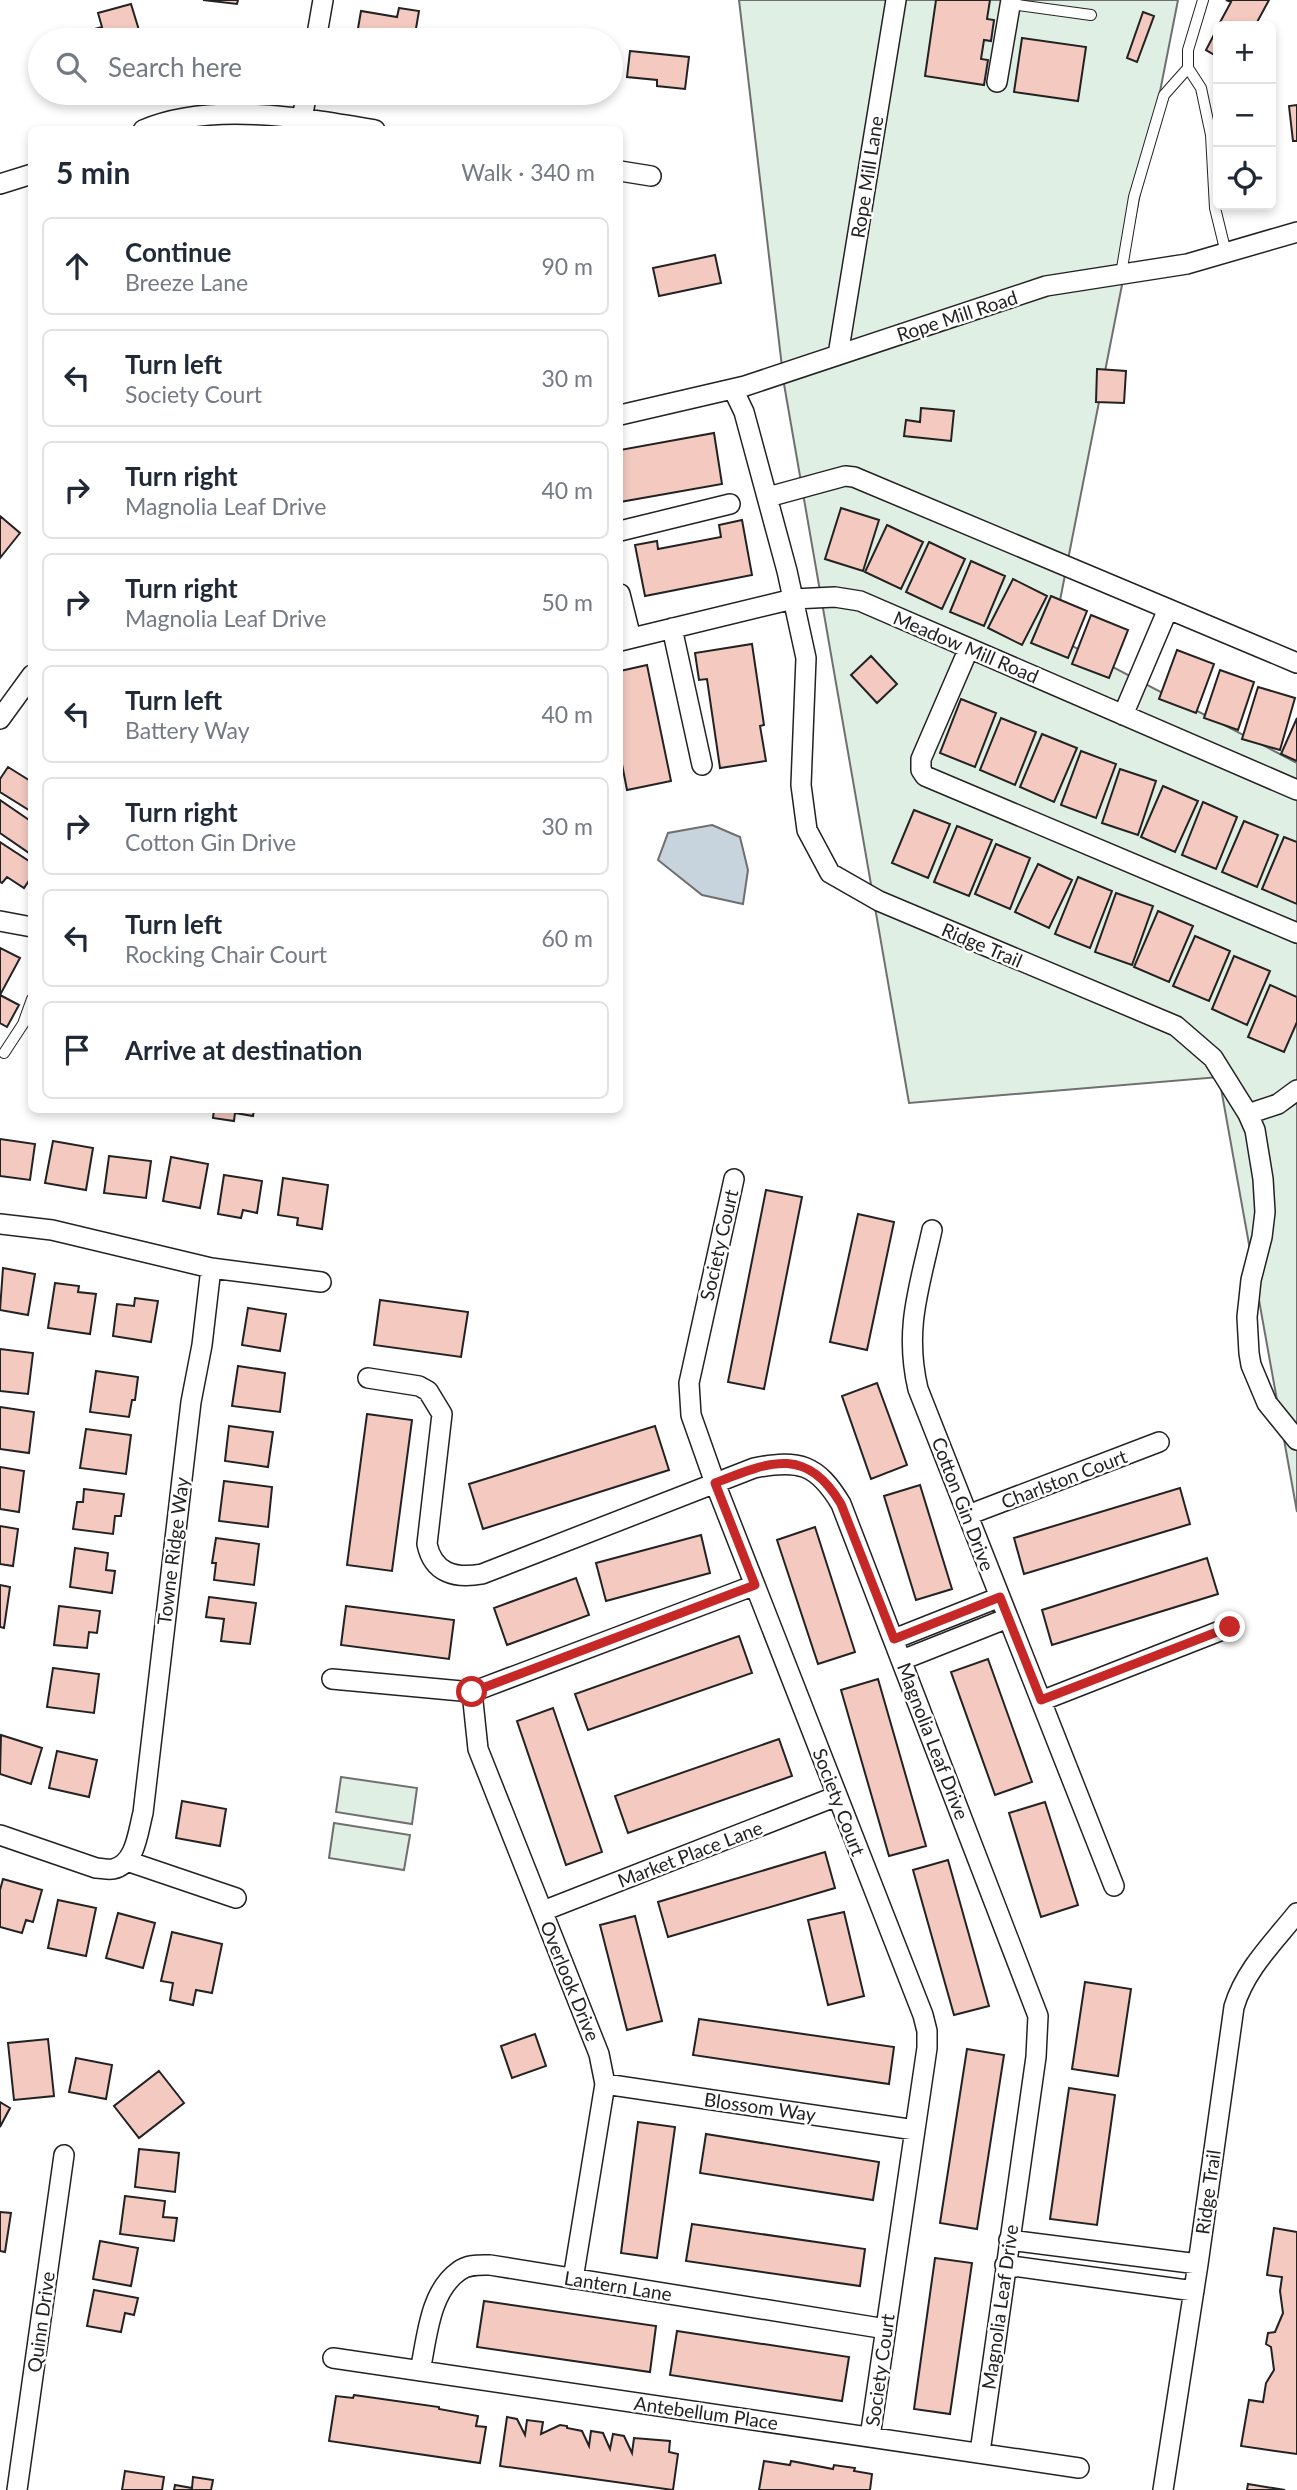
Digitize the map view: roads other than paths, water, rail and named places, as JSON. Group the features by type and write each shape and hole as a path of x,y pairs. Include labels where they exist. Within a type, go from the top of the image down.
{"street":[{"path":"318,28 323,0"},
{"name":"Rope Mill Lane","path":"838,355 896,0"},
{"path":"998,82 1011,2"},
{"path":"301,123 304,105"},
{"path":"151,126 162,121 227,114 333,126"},
{"path":"623,172 650,176"},
{"path":"0,184 28,175"},
{"name":"Rope Mill Road","path":"623,414 733,388 1046,286 1187,264 1297,232"},
{"name":"Ridge Trail","path":"733,388 744,412 768,497 806,658 801,785 807,830 830,873 879,901 1176,1026 1213,1058 1255,1130 1264,1179 1265,1212 1262,1237 1250,1289 1247,1317 1251,1365 1266,1403 1297,1440"},
{"path":"768,497 845,476 854,477 1297,663"},
{"path":"623,530 730,504"},
{"name":"Meadow Mill Road","path":"625,639 793,599 835,597 860,601 1297,790"},
{"path":"1124,715 1168,609"},
{"path":"623,621 625,639"},
{"path":"672,628 702,765"},
{"path":"969,648 921,759 921,770 925,776 1297,933"},
{"path":"0,719 28,680"},
{"path":"0,921 28,926"},
{"path":"1248,1114 1279,1104 1297,1090"},
{"name":"Society Court","path":"734,1179 689,1383 691,1415 927,2031 927,2048 870,2437"},
{"path":"0,1224 52,1230 211,1268 321,1282"},
{"name":"Cotton Gin Drive","path":"932,1230 911,1328 912,1364 918,1389 1114,1886"},
{"name":"Towne Ridge Way","path":"127,1861 133,1852 143,1813 191,1402 202,1345 211,1268"},
{"name":"Magnolia Leaf Drive","path":"368,1378 419,1386 428,1391 437,1403 442,1414 441,1429 427,1544 430,1558 449,1573 465,1577 482,1574 754,1468 774,1464 805,1466 830,1484 841,1504 894,1639 1038,2015 1036,2057 980,2452"},
{"name":"Charlston Court","path":"968,1515 1159,1442"},
{"path":"332,1679 472,1692 755,1585"},
{"path":"894,1639 1000,1597"},
{"path":"902,1660 1008,1618"},
{"path":"1041,1700 1230,1627"},
{"name":"Overlook Drive","path":"472,1692 478,1749 600,2054 605,2084 573,2279"},
{"name":"Market Place Lane","path":"543,1911 837,1796"},
{"path":"0,1835 96,1868 113,1869 127,1861 236,1898"},
{"name":"Ridge Trail","path":"1163,2490 1234,2007 1252,1968 1297,1913"},
{"name":"Blossom Way","path":"605,2084 915,2130"},
{"name":"Quinn Drive","path":"17,2490 64,2155"},
{"path":"1009,2240 1198,2264"},
{"name":"Lantern Lane","path":"420,2371 431,2315 449,2281 460,2270 474,2265 490,2265 886,2329"},
{"path":"1005,2265 1194,2291"},
{"name":"Antebellum Place","path":"333,2358 1079,2468"}],"lane":[{"path":"1203,0 1188,50 1188,68 1201,88 1209,123 1215,208 1226,253"},
{"path":"1011,2 1091,15"},
{"path":"1121,274 1134,197 1164,95 1188,68"},
{"path":"4,1053 23,1024 28,1010"}]}
